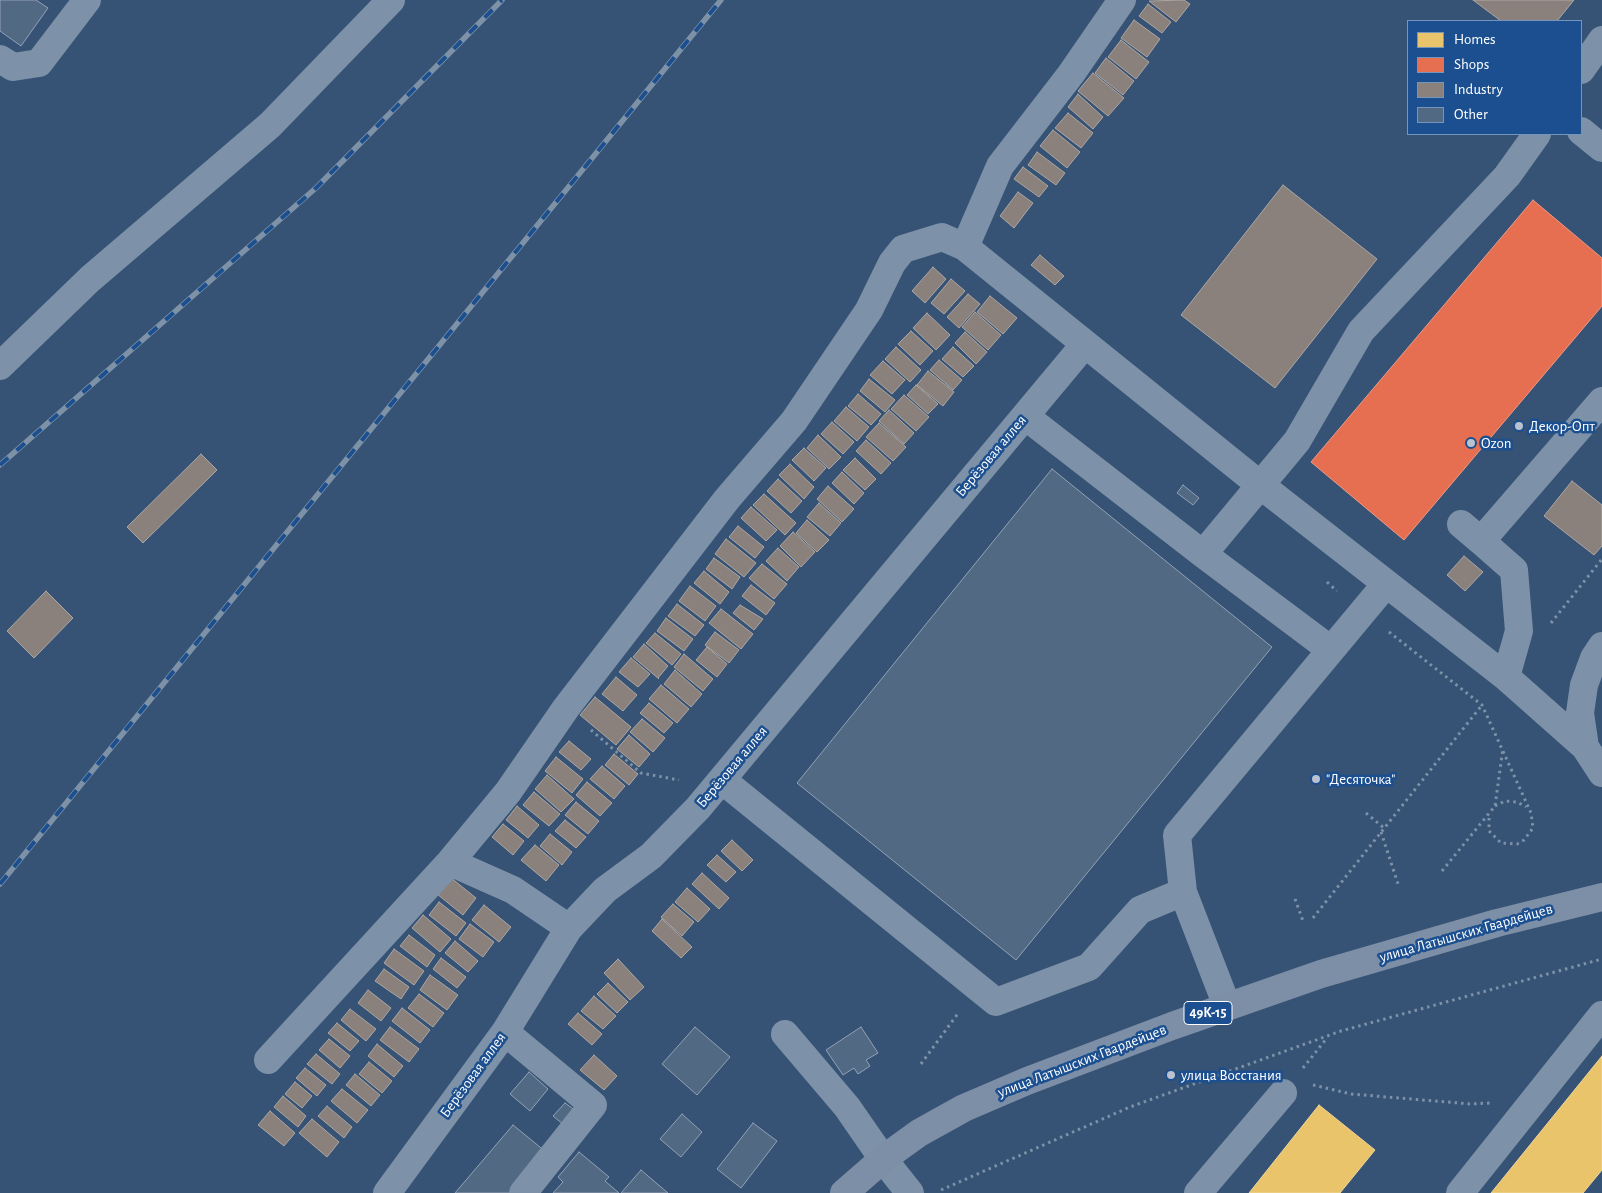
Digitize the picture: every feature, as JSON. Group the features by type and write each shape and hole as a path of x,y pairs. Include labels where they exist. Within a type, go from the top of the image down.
{"main road":[{"name":"улица Латышских Гвардейцев","path":"844,1193 883,1159 919,1133 964,1108 1027,1081 1227,1006 1321,974 1488,926 1602,897"}],"street":[{"path":"0,59 13,67 39,63 87,0"},
{"path":"0,366 90,279 270,125 391,0"},
{"path":"965,247 1000,166 1071,74 1122,0"},
{"path":"1582,69 1602,40"},
{"path":"1582,132 1602,148"},
{"path":"1203,554 1296,441 1361,331 1507,176 1536,135"},
{"path":"268,1060 450,862 508,792 566,708 727,499 794,421 869,310 892,263 903,249 942,238 965,247 1259,484 1506,677 1585,746 1602,773"},
{"name":"Берёзовая аллея","path":"387,1193 505,1032 569,928 605,890 651,856 722,780 1085,344"},
{"path":"1506,677 1519,632 1514,570 1471,532 1602,401"},
{"path":"1025,416 1331,650"},
{"path":"1227,1006 1183,892 1177,835 1386,584"},
{"path":"1585,746 1580,713 1584,685 1594,658 1602,646"},
{"path":"722,780 996,1002 1090,967 1140,910 1183,892"},
{"path":"450,862 513,890 569,928"},
{"path":"1460,1193 1602,1015"},
{"path":"505,1032 593,1105 523,1193"},
{"path":"785,1034 847,1107 883,1159 910,1193"},
{"path":"1198,1193 1288,1086"}],"path":[{"path":"1550,624 1602,559"},
{"path":"1320,576 1482,705 1503,747 1527,808 1531,813 1533,828 1524,840 1517,844 1500,843 1489,831 1489,814"},
{"path":"1312,918 1482,705"},
{"path":"566,708 641,773 670,779 722,780"},
{"path":"1495,806 1503,747"},
{"path":"1442,871 1495,806 1505,801 1517,802 1527,808"},
{"path":"1366,813 1384,828"},
{"path":"1381,832 1399,887"},
{"path":"1295,899 1303,922"},
{"path":"921,1064 978,988"},
{"path":"1288,1086 1328,1037"},
{"path":"1288,1086 1351,1094 1471,1104 1533,1101"}],"building: Homes":[{"path":"1602,1056 1602,1170 1583,1193 1491,1193"},
{"path":"1319,1105 1375,1150 1340,1193 1249,1193"}],"building: Shops":[{"path":"1533,200 1602,258 1602,306 1404,540 1311,462"}],"building: Industry":[{"path":"1184,0 1190,4 1176,22 1149,1"},
{"path":"1473,0 1574,0 1558,20 1500,20"},
{"path":"1148,4 1171,22 1162,33 1139,16"},
{"path":"1134,20 1160,39 1147,57 1121,38"},
{"path":"1121,40 1149,62 1136,79 1108,57"},
{"path":"1106,58 1134,81 1123,95 1095,73"},
{"path":"1093,73 1124,98 1108,116 1078,91"},
{"path":"1078,94 1103,117 1093,129 1068,107"},
{"path":"1068,113 1093,133 1081,148 1055,128"},
{"path":"1053,130 1080,152 1067,168 1040,146"},
{"path":"1037,152 1065,173 1056,185 1028,165"},
{"path":"1023,167 1048,186 1039,197 1014,179"},
{"path":"1283,185 1377,259 1275,388 1181,315"},
{"path":"1018,192 1033,203 1014,228 1000,216"},
{"path":"1040,255 1064,276 1055,285 1031,265"},
{"path":"933,267 946,279 925,303 912,291"},
{"path":"951,279 965,291 944,314 931,303"},
{"path":"968,294 980,304 959,328 947,317"},
{"path":"990,296 1017,318 1003,334 977,312"},
{"path":"975,312 1001,335 988,350 962,327"},
{"path":"927,313 950,335 936,350 913,328"},
{"path":"911,331 933,351 920,365 898,344"},
{"path":"965,332 987,352 976,364 955,343"},
{"path":"896,347 921,370 910,382 885,359"},
{"path":"953,347 974,366 963,377 942,359"},
{"path":"939,360 962,380 953,390 930,370"},
{"path":"883,361 905,380 892,394 870,375"},
{"path":"928,371 954,392 943,406 917,385"},
{"path":"869,379 895,400 885,412 860,391"},
{"path":"916,385 938,404 928,414 907,395"},
{"path":"858,394 881,414 871,425 848,406"},
{"path":"904,395 929,417 916,431 891,409"},
{"path":"846,407 869,427 857,441 834,421"},
{"path":"889,410 914,433 904,444 879,421"},
{"path":"832,422 854,442 843,454 821,434"},
{"path":"879,423 906,447 893,461 866,437"},
{"path":"818,435 841,457 829,469 807,448"},
{"path":"866,440 891,463 881,474 856,451"},
{"path":"804,448 826,468 814,481 792,460"},
{"path":"201,454 217,470 143,543 127,527"},
{"path":"855,458 876,479 865,490 843,470"},
{"path":"790,464 814,487 804,499 779,475"},
{"path":"842,472 864,493 854,504 832,483"},
{"path":"778,479 802,501 791,513 767,491"},
{"path":"1572,481 1602,505 1602,546 1594,555 1544,516"},
{"path":"828,486 854,509 842,522 817,499"},
{"path":"764,494 796,523 785,535 753,505"},
{"path":"819,503 841,523 830,536 807,517"},
{"path":"751,507 777,530 766,541 741,518"},
{"path":"807,520 829,540 817,552 796,533"},
{"path":"738,526 764,547 755,558 729,537"},
{"path":"793,532 815,552 801,567 780,546"},
{"path":"726,539 756,563 744,577 715,554"},
{"path":"778,548 799,567 787,581 766,561"},
{"path":"1464,556 1483,572 1465,591 1447,575"},
{"path":"714,558 740,577 732,589 706,569"},
{"path":"762,564 787,584 774,599 749,578"},
{"path":"704,571 729,592 720,604 694,583"},
{"path":"751,585 775,603 766,615 742,596"},
{"path":"690,586 716,606 705,621 679,601"},
{"path":"46,591 73,618 34,658 7,631"},
{"path":"677,604 704,625 695,636 668,616"},
{"path":"740,605 763,619 754,630 733,613"},
{"path":"721,609 753,634 741,649 709,623"},
{"path":"666,618 693,639 684,651 657,631"},
{"path":"715,632 739,650 729,663 705,645"},
{"path":"655,633 681,654 672,665 646,643"},
{"path":"644,644 668,666 659,679 633,657"},
{"path":"707,647 727,664 717,677 696,660"},
{"path":"684,654 713,679 703,691 674,667"},
{"path":"631,658 650,674 638,687 619,672"},
{"path":"675,670 702,694 691,707 664,684"},
{"path":"616,677 637,695 623,711 602,694"},
{"path":"661,685 689,709 677,723 649,699"},
{"path":"595,697 631,727 616,745 580,715"},
{"path":"649,703 673,723 664,733 640,713"},
{"path":"642,719 665,738 653,752 630,732"},
{"path":"629,735 650,754 639,767 617,749"},
{"path":"569,741 591,759 581,770 559,752"},
{"path":"614,754 638,774 629,785 605,765"},
{"path":"556,757 583,779 572,793 545,771"},
{"path":"602,766 625,786 614,799 590,779"},
{"path":"547,775 574,799 561,812 535,789"},
{"path":"587,782 612,803 600,816 576,795"},
{"path":"534,792 560,814 549,826 523,805"},
{"path":"576,802 599,821 588,834 565,815"},
{"path":"517,806 539,825 528,838 506,820"},
{"path":"565,820 586,837 576,848 555,831"},
{"path":"503,824 524,841 513,855 492,837"},
{"path":"550,834 572,852 562,865 540,846"},
{"path":"732,840 753,860 742,871 721,851"},
{"path":"535,845 559,865 546,881 521,860"},
{"path":"717,855 736,872 726,882 707,865"},
{"path":"702,873 729,898 719,909 692,884"},
{"path":"450,877 476,898 463,915 437,894"},
{"path":"687,888 710,909 698,922 675,902"},
{"path":"439,902 466,923 456,936 429,915"},
{"path":"673,904 694,922 682,936 661,917"},
{"path":"484,905 511,927 499,942 472,920"},
{"path":"423,915 451,939 440,952 412,928"},
{"path":"662,919 692,947 681,958 652,931"},
{"path":"470,924 494,942 483,957 459,939"},
{"path":"409,935 435,955 427,967 400,946"},
{"path":"455,941 478,961 468,972 445,953"},
{"path":"394,949 424,971 414,985 384,963"},
{"path":"441,958 466,977 457,988 433,969"},
{"path":"618,959 644,987 630,1000 604,973"},
{"path":"384,969 409,987 401,999 375,981"},
{"path":"430,975 458,995 447,1010 420,990"},
{"path":"608,983 628,1002 617,1013 597,994"},
{"path":"368,990 391,1008 381,1021 358,1003"},
{"path":"419,994 444,1013 433,1027 408,1008"},
{"path":"594,996 616,1016 603,1029 581,1011"},
{"path":"402,1008 430,1030 420,1043 392,1021"},
{"path":"350,1009 376,1029 366,1041 341,1020"},
{"path":"578,1013 602,1034 592,1045 568,1024"},
{"path":"337,1023 359,1041 350,1051 328,1033"},
{"path":"390,1027 419,1049 409,1062 380,1040"},
{"path":"329,1039 350,1056 340,1068 319,1050"},
{"path":"377,1044 403,1066 394,1077 368,1056"},
{"path":"316,1054 340,1074 332,1084 307,1064"},
{"path":"594,1055 617,1076 604,1090 580,1070"},
{"path":"369,1062 392,1081 382,1093 359,1074"},
{"path":"305,1068 326,1085 317,1096 296,1078"},
{"path":"355,1074 380,1095 371,1106 346,1085"},
{"path":"295,1082 312,1096 302,1108 285,1094"},
{"path":"342,1089 368,1110 357,1123 331,1101"},
{"path":"283,1096 306,1116 298,1127 274,1107"},
{"path":"327,1106 352,1127 344,1138 318,1116"},
{"path":"270,1111 295,1133 284,1146 258,1125"},
{"path":"312,1119 339,1142 327,1157 299,1133"}],"building: Other":[{"path":"0,0 36,0 48,8 21,46 0,31"},
{"path":"1052,469 1272,647 1016,960 797,783"},
{"path":"1183,485 1199,498 1193,505 1177,493"},
{"path":"695,1027 730,1057 697,1095 662,1064"},
{"path":"861,1027 878,1053 866,1060 870,1066 858,1074 854,1068 843,1075 826,1050"},
{"path":"529,1072 548,1089 530,1111 510,1094"},
{"path":"565,1103 576,1111 564,1125 553,1116"},
{"path":"682,1114 702,1132 681,1157 660,1139"},
{"path":"753,1123 777,1141 741,1188 717,1169"},
{"path":"513,1125 546,1152 511,1193 455,1193"},
{"path":"579,1152 609,1177 605,1181 619,1193 553,1193 563,1182 558,1177"},
{"path":"641,1170 668,1193 621,1193"}],"railway":[{"path":"0,465 317,187 502,0"},
{"path":"0,884 721,0"}],"place":[{"name":"Декор-Опт","path":"1519,426"},
{"name":"Ozon","path":"1471,443"},
{"name":"\"Десяточка\"","path":"1316,779"},
{"name":"улица Восстания","path":"1171,1075"}]}
